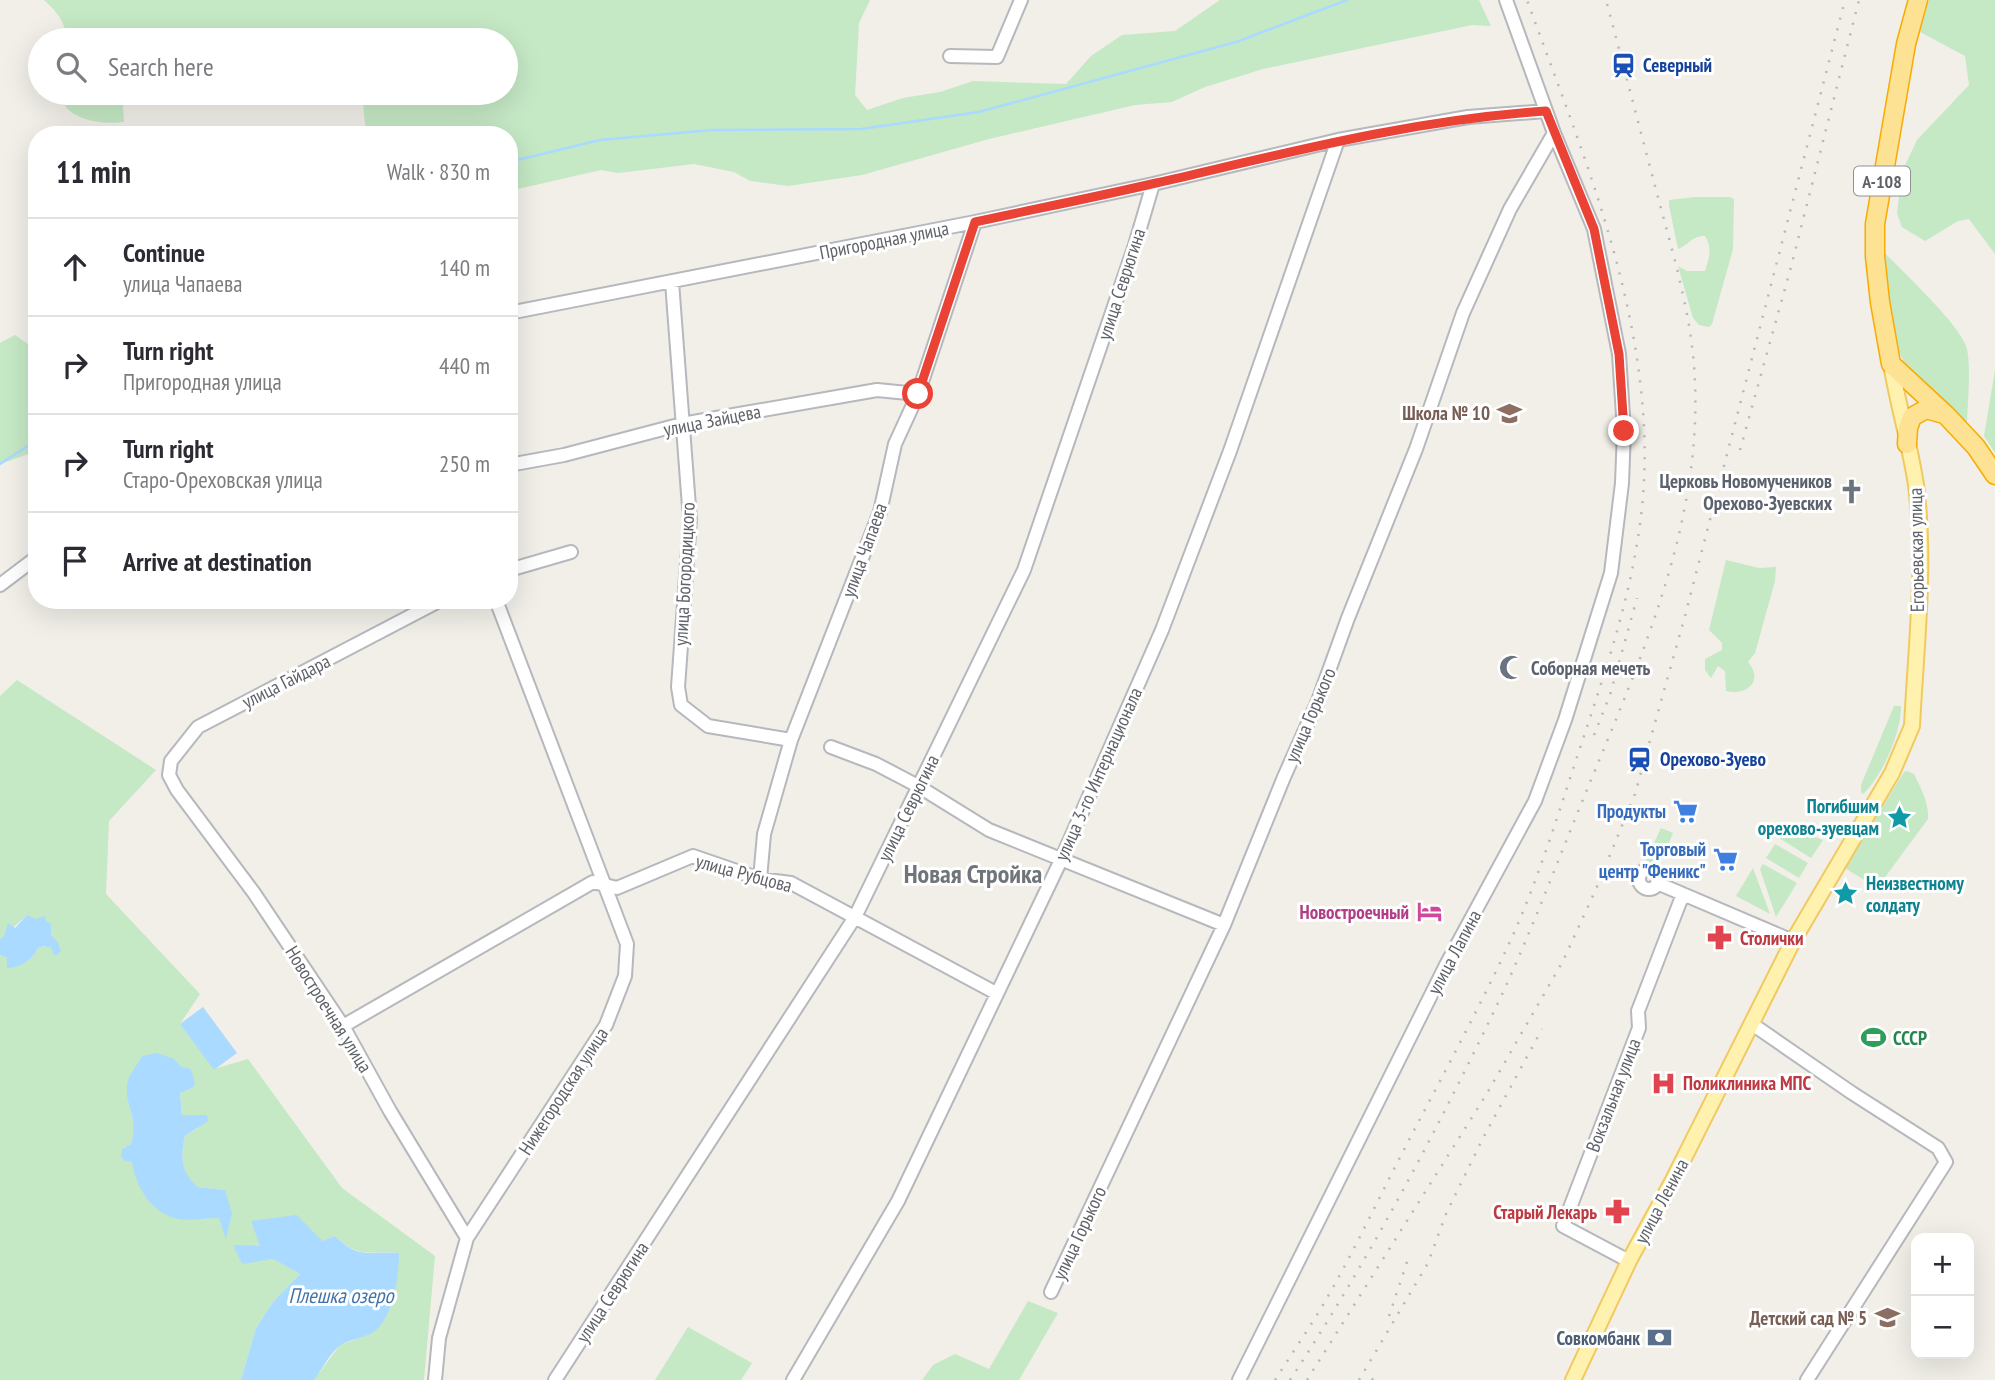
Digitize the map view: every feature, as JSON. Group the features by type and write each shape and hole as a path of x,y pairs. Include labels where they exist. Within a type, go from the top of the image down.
{"highway":[{"name":"Егорьевская улица","path":"1891,365 1880,302 1875,225 1906,44 1918,0"},
{"path":"1891,365 1946,415 1976,447 1995,475"},
{"path":"1907,444 1912,417 1926,409 1946,415"}],"main road":[{"name":"Егорьевская улица","path":"1752,1024 1793,942 1892,774 1912,726 1919,531 1916,485 1891,365"},
{"name":"улица Ленина","path":"1573,1380 1629,1261 1752,1024"}],"street":[{"path":"950,56 997,57 1021,0"},
{"name":"улица Лапина","path":"1239,1380 1446,965 1535,801 1566,720 1607,585 1620,505 1624,431 1619,354 1594,229 1554,133 1506,0"},
{"name":"Пригородная улица","path":"518,311 975,222 1153,184 1338,140 1468,117 1546,111"},
{"name":"улица Горького","path":"1051,1292 1224,925 1318,701 1348,618 1416,449 1462,313 1510,209 1554,133"},
{"name":"улица 3-го Интернационала","path":"793,1380 898,1201 1061,860 1162,630 1230,451 1338,140"},
{"name":"улица Севрюгина","path":"555,1380 855,917 1024,570 1135,245 1153,184"},
{"name":"улица Чапаева","path":"760,879 764,834 791,740 880,512 895,444 918,394 975,222"},
{"name":"улица Богородицкого","path":"671,282 690,520 678,687 681,705 708,726 791,740"},
{"name":"улица Зайцева","path":"518,463 564,455 682,424 877,390 918,394"},
{"path":"518,567 571,552"},
{"path":"0,585 28,564"},
{"name":"улица Гайдара","path":"177,790 169,775 171,761 198,727 424,609"},
{"name":"Нижегородская улица","path":"435,1380 439,1338 467,1238 606,1025 625,976 627,944 499,609"},
{"path":"831,747 876,764 918,786 989,830 1224,925"},
{"name":"Новостроечная улица","path":"177,790 254,893 343,1026 390,1111 467,1238"},
{"name":"улица Рубцова","path":"343,1026 593,882 617,888 693,856 760,879 791,883 996,993"},
{"path":"1657,883 1793,942"},
{"name":"Вокзальная улица","path":"1629,1261 1563,1226 1639,1028 1638,1011 1683,894"},
{"path":"1752,1024 1938,1148 1946,1162 1807,1380"}],"green space":[{"path":"44,0 870,0 859,23 855,95 867,110 973,81 1066,84 1091,56 1122,35 1175,31 1220,0 1479,0 1491,26 1472,25 1263,69 1205,87 1172,102 1135,105 989,139 862,175 788,186 750,181 734,172 694,164 618,173 601,170 518,189 518,126 365,126 363,105 518,105 518,28 64,28"},
{"path":"1929,0 1995,0 1995,254 1969,219 1958,221 1925,241 1902,227 1897,214 1902,172 1917,140 1969,85 1965,56 1920,32"},
{"path":"65,105 123,105 124,122 105,123 85,119"},
{"path":"1695,197 1734,199 1733,249 1709,327 1699,325 1693,318 1678,266 1687,271 1705,271 1710,254 1709,245 1705,236 1700,236 1678,249 1669,205 1669,200"},
{"path":"1883,251 1941,311 1966,346 1969,374 1967,427 1920,382 1900,354 1890,317"},
{"path":"15,335 28,344 28,454 0,464 0,343"},
{"path":"1995,370 1995,453 1984,436"},
{"path":"1726,560 1759,568 1776,567 1775,581 1755,653 1748,662 1753,669 1754,681 1746,689 1733,692 1726,691 1725,671 1718,666 1711,678 1705,670 1705,659 1722,650 1722,643 1709,630"},
{"path":"17,680 156,770 109,821 106,894 200,994 180,1024 214,1069 248,1059 342,1188 435,1256 424,1380 314,1380 340,1345 368,1335 389,1308 398,1253 359,1251 335,1236 322,1241 251,1221 261,1246 234,1246 242,1263 273,1259 300,1274 273,1302 256,1328 241,1380 0,1380 0,955 7,958 7,967 17,966 29,960 38,948 51,948 57,941 51,935 51,924 26,916 0,939 0,696","holes":["174,1059 182,1067 192,1088 180,1093 182,1115 198,1128 185,1136 183,1164 196,1187 225,1190 226,1237 219,1217 203,1219 132,1162 122,1149 131,1144 135,1132 128,1097"]},
{"path":"1894,706 1901,706 1894,740 1884,765 1863,794 1861,785"},
{"path":"1907,771 1914,774 1922,790 1928,819 1877,888 1845,868"},
{"path":"1786,827 1823,840 1811,858 1779,838"},
{"path":"1661,828 1673,833 1659,866 1646,861"},
{"path":"1775,844 1808,863 1799,878 1766,858"},
{"path":"1763,864 1797,883 1776,917 1760,869"},
{"path":"1753,868 1770,914 1736,896"},
{"path":"1028,1301 1058,1313 1019,1380 922,1380 933,1365 955,1354 989,1369"},
{"path":"688,1327 752,1363 741,1380 655,1380"}],"water":[{"path":"27,915 36,919 45,916 46,921 51,924 51,935 61,951 55,956 51,948 44,946 38,948 26,962 7,968 7,958 0,955 0,939 4,936 8,923 15,928"},
{"path":"203,1007 237,1053 214,1070 180,1024"},
{"path":"157,1053 191,1069 195,1083 192,1088 180,1093 182,1115 207,1115 208,1121 185,1136 183,1164 197,1187 225,1190 232,1213 226,1239 219,1218 179,1219 153,1206 137,1181 132,1162 121,1157 122,1149 131,1144 133,1135 127,1096 129,1078 142,1056"},
{"name":"Плешка озеро","path":"297,1215 322,1241 335,1236 359,1252 399,1253 398,1274 390,1309 372,1333 337,1348 314,1380 241,1380 256,1328 273,1302 300,1274 273,1259 242,1264 233,1245 260,1246 251,1221"}],"waterway":[{"path":"518,160 600,140 712,130 861,129 979,112 1236,42 1347,0"},
{"path":"0,464 28,446"}],"railway":[{"path":"1275,1380 1345,1265 1513,935 1542,863 1596,701 1619,625 1636,548 1642,509 1644,428 1630,318 1602,210 1527,0"},
{"path":"1290,1380 1347,1289 1400,1195 1498,1003 1625,697 1662,595 1677,543 1688,491 1694,437 1695,383 1691,337 1677,269 1606,0"},
{"path":"1307,1380 1486,1095 1563,961 1635,794 1685,616 1845,0"},
{"path":"1740,450 1791,267 1859,0"},
{"path":"1594,735 1610,695 1637,598"},
{"path":"1359,1380 1428,1263 1446,1214 1482,1140 1542,1029"},
{"path":"1389,1316 1408,1259"},
{"path":"1372,1380 1376,1374"}],"place":[{"name":"Северный","path":"1623,65"},
{"name":"Школа № 10","path":"1510,413"},
{"name":"Церковь Новомучеников Орехово-Зуевских","path":"1852,492"},
{"name":"Соборная мечеть","path":"1511,668"},
{"name":"Орехово-Зуево","path":"1640,759"},
{"name":"Продукты","path":"1686,811"},
{"name":"Погибшим орехово-зуевцам","path":"1899,817"},
{"name":"Торговый центр \"Феникс\"","path":"1726,860"},
{"name":"Неизвестному солдату","path":"1846,894"},
{"name":"Новостроечный","path":"1429,912"},
{"name":"Столички","path":"1720,938"},
{"name":"СССР","path":"1873,1038"},
{"name":"Поликлиника МПС","path":"1663,1083"},
{"name":"Старый Лекарь","path":"1617,1212"},
{"name":"Детский сад № 5","path":"1887,1318"},
{"name":"Совкомбанк","path":"1660,1338"}],"district":[{"name":"Новая Стройка","path":"973,873"}],"route":[{"path":"918,394 975,222 1153,184 1338,140 1468,117 1546,111 1594,229 1619,354 1624,431"}]}
